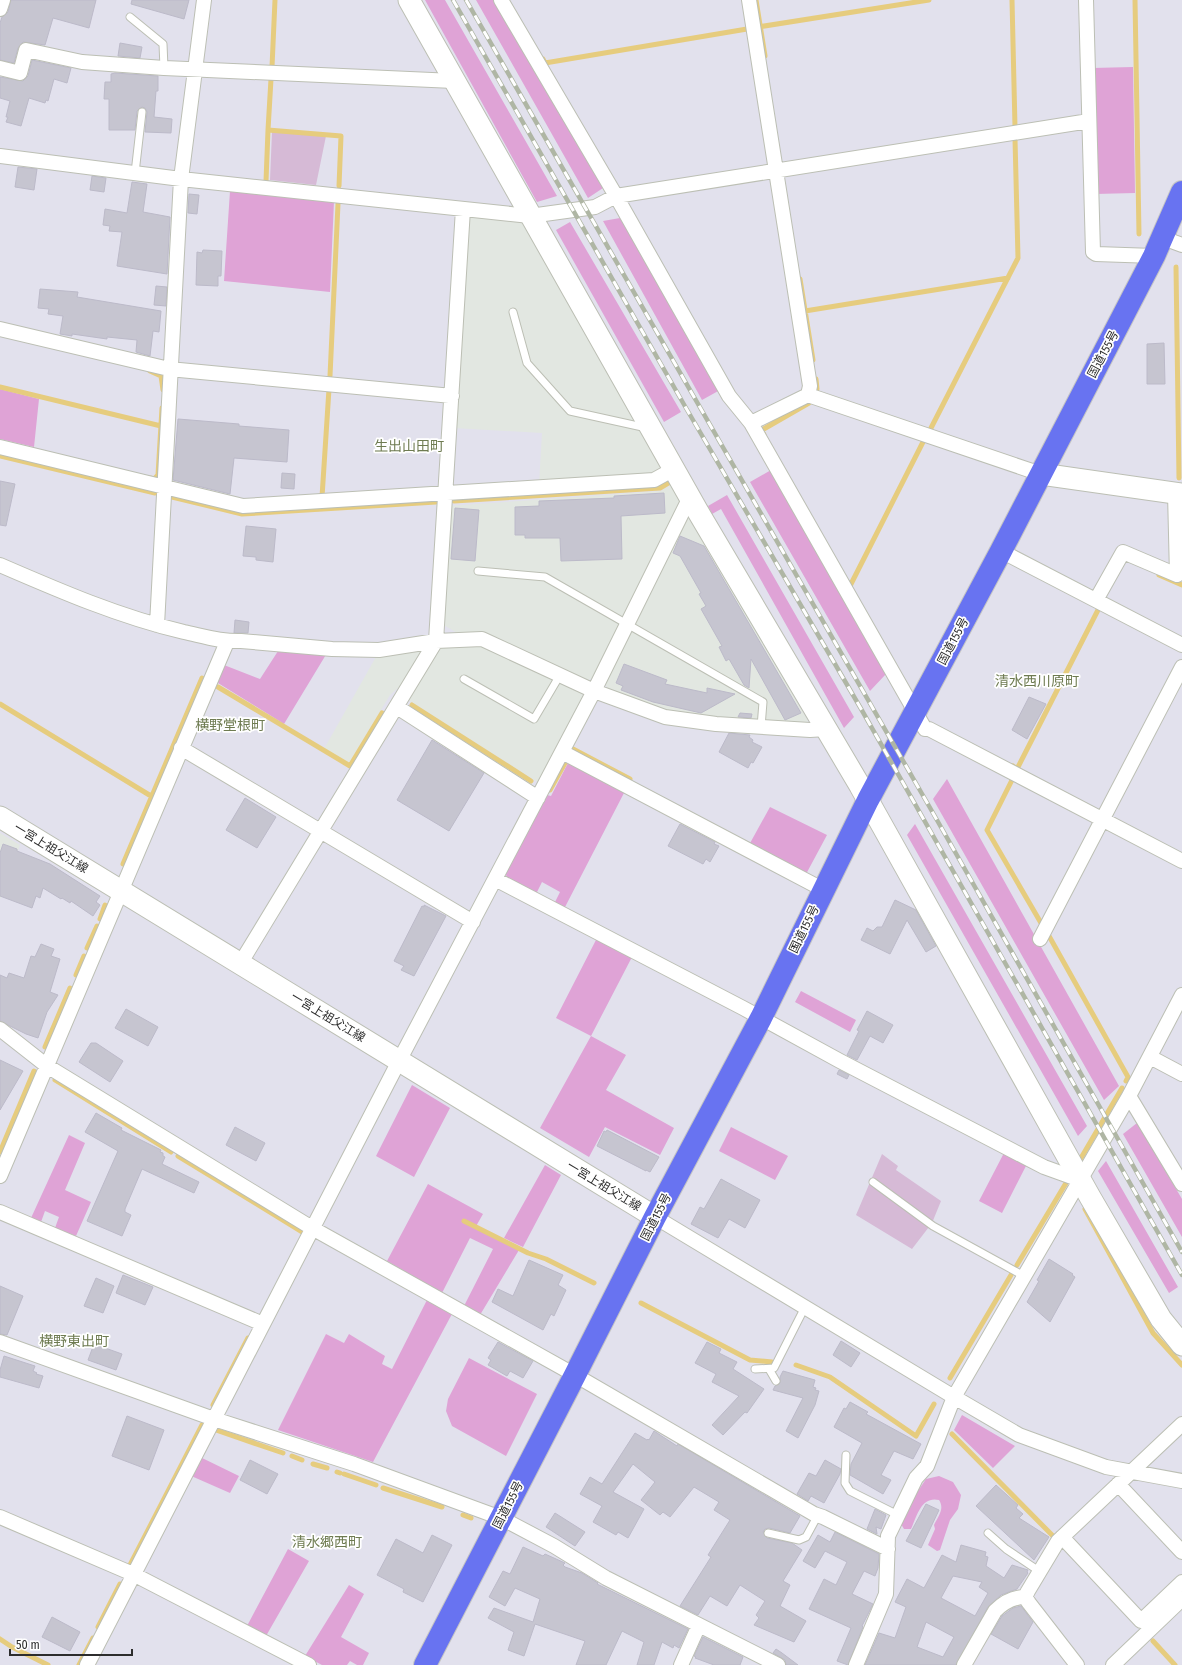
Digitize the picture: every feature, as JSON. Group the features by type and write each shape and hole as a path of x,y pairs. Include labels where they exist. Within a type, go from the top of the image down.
{"highway":[{"name":"国道155号","path":"424,1665 575,1375 655,1217 760,1018 868,800 915,710 1041,474 1166,246 1182,192"}],"street":[{"path":"0,9 3,0"},
{"path":"157,626 169,369 180,179 204,0"},
{"path":"410,0 454,82 690,497 868,800 1080,1180 1161,1319 1182,1345"},
{"path":"501,0 616,196 729,396 751,423 925,729 929,729 1182,861"},
{"path":"749,0 810,386 808,395"},
{"path":"1086,0 1093,252 1096,254 1166,246"},
{"path":"0,68 20,72 26,50 82,62 195,70 454,82"},
{"path":"0,156 180,179 530,216 595,207 616,196 776,172 1089,121"},
{"path":"240,964 436,641 463,209"},
{"path":"0,329 169,369 452,396"},
{"path":"751,423 808,395 1041,474 1178,494 1177,575 1123,552 1096,600"},
{"path":"0,447 243,506 654,480 674,469"},
{"path":"86,1665 399,1061 594,691 690,497"},
{"path":"1001,551 1182,645"},
{"path":"0,565 80,600 157,626 227,642 241,641 332,649 379,650 436,641 482,639 594,691 665,717 716,724 810,730 826,729"},
{"path":"0,1176 227,642"},
{"path":"1040,939 1182,667"},
{"path":"397,707 538,798"},
{"path":"181,748 473,922"},
{"path":"562,752 824,890"},
{"name":"一宮上祖父江線","path":"0,817 655,1217"},
{"path":"495,879 760,1018 840,1062 1044,1167 1080,1180"},
{"path":"856,1665 886,1594 888,1536 916,1478 927,1466 954,1397 1130,1096 1182,995"},
{"path":"0,1029 47,1066 312,1228 575,1375 818,1515 888,1549"},
{"path":"1150,1057 1182,1074"},
{"path":"1130,1096 1182,1184"},
{"path":"0,1212 263,1324"},
{"path":"655,1217 1019,1435 1106,1467 1182,1481"},
{"path":"0,1342 214,1419 354,1464 501,1518 554,1546 606,1578 778,1665"},
{"path":"964,1665 995,1611 1010,1600 1025,1596 1039,1571 1062,1537 1182,1424"},
{"path":"1118,1484 1182,1552"},
{"path":"0,1517 133,1574 309,1665"},
{"path":"1062,1537 1141,1621 1182,1582"},
{"path":"1025,1596 1077,1665"},
{"path":"1113,1665 1182,1598"},
{"path":"681,1665 699,1625"}],"lane":[{"path":"130,17 162,44 164,68"},
{"path":"135,173 142,112"},
{"path":"513,312 527,363 570,411 651,428"},
{"path":"478,571 545,577 762,702 761,727"},
{"path":"464,678 534,719 560,675"},
{"path":"873,1182 934,1226 1024,1276"},
{"path":"755,1369 774,1368 805,1308"},
{"path":"768,1369 776,1381"},
{"path":"846,1455 845,1483 850,1491 898,1515"},
{"path":"768,1534 799,1540 806,1537 818,1515"},
{"path":"988,1534 1006,1549 1039,1571"}],"shaded area":[{"path":"425,0 445,0 557,196 537,202"},
{"path":"476,0 495,0 603,188 588,198"},
{"path":"1133,67 1135,193 1095,194 1092,68"},
{"path":"272,132 326,136 316,185 270,180"},
{"path":"230,191 334,201 330,292 224,281"},
{"path":"476,216 519,220 530,229 666,470 652,477 539,484 542,433 453,428 467,218"},
{"path":"620,218 720,390 702,400 603,221"},
{"path":"570,222 681,412 664,422 556,230"},
{"path":"0,389 39,399 34,447 0,439"},
{"path":"771,470 886,674 870,691 750,482"},
{"path":"673,484 684,500 595,677 586,681 481,635 457,633 442,624 448,506 661,491"},
{"path":"727,495 854,717 844,728 721,509 712,514 708,506"},
{"path":"687,518 693,518 808,721 805,724 700,718 667,712 608,690 605,683"},
{"path":"442,644 483,644 582,692 583,699 539,783 408,700"},
{"path":"280,648 327,653 284,724 218,683 224,665 260,679"},
{"path":"420,648 424,651 406,681 390,695 349,763 324,749 377,655"},
{"path":"569,761 625,791 564,909 554,904 560,892 542,882 536,894 509,881 505,873 547,795 551,796"},
{"path":"947,779 1119,1086 1104,1100 933,799"},
{"path":"770,807 827,835 805,876 749,845"},
{"path":"915,824 1087,1126 1078,1136 907,835"},
{"path":"0,833 20,845 1,898 0,898"},
{"path":"597,938 632,957 591,1036 556,1018"},
{"path":"801,991 856,1020 850,1032 795,1002"},
{"path":"591,1036 626,1055 606,1090 674,1128 660,1155 605,1127 589,1157 540,1128"},
{"path":"412,1085 450,1108 414,1177 376,1156"},
{"path":"1137,1123 1182,1199 1182,1237 1123,1134"},
{"path":"731,1127 788,1156 775,1180 719,1151"},
{"path":"69,1135 85,1143 65,1190 91,1202 76,1236 55,1228 59,1217 45,1211 41,1222 31,1218"},
{"path":"1005,1151 1028,1162 1002,1213 979,1201"},
{"path":"882,1154 898,1166 896,1170 941,1201 932,1223 912,1249 856,1215"},
{"path":"1106,1161 1178,1287 1169,1293 1098,1171"},
{"path":"545,1165 561,1175 523,1247 504,1238"},
{"path":"428,1184 483,1214 475,1228 519,1250 480,1315 464,1306 493,1249 470,1238 442,1293 387,1261"},
{"path":"428,1298 453,1312 373,1462 278,1430 326,1334 344,1343 349,1334 385,1356 382,1364 392,1369"},
{"path":"469,1358 537,1394 506,1456 452,1426 446,1411 448,1399"},
{"path":"962,1415 1015,1446 993,1468 954,1430"},
{"path":"198,1456 239,1476 230,1493 189,1475"},
{"path":"939,1476 953,1482 961,1495 958,1509 950,1520 940,1550 937,1551 928,1545 941,1509 941,1503 939,1500 928,1501 920,1508 911,1529 904,1529 901,1524 910,1503 926,1479"},
{"path":"288,1549 309,1561 266,1636 247,1626"},
{"path":"349,1585 364,1594 341,1637 369,1653 363,1665 357,1665 350,1661 347,1665 322,1665 305,1656"}],"building":[{"path":"11,0 96,0 89,28 53,18 45,45 23,42 18,48 14,63 0,60 0,23 2,17 8,12"},
{"path":"132,0 189,0 184,19 131,4"},
{"path":"120,43 142,47 140,58 118,56"},
{"path":"32,60 71,68 67,83 54,79 48,101 46,100 45,103 29,98 21,126 6,122 10,101 0,98 0,77 23,81 28,76"},
{"path":"111,74 158,76 158,91 156,91 154,117 172,119 171,133 145,132 147,112 145,108 142,107 137,111 135,130 109,130 109,99 104,99 105,82 111,82"},
{"path":"18,167 37,169 34,190 15,187"},
{"path":"92,176 106,178 104,192 90,190"},
{"path":"132,182 147,184 143,212 170,217 167,274 117,266 122,232 109,231 110,226 103,225 105,209 127,213"},
{"path":"189,194 199,195 197,214 188,213"},
{"path":"203,250 222,251 221,276 218,276 218,286 196,285 197,252 202,253"},
{"path":"156,286 167,287 166,306 154,305"},
{"path":"40,289 78,292 77,297 161,311 159,332 153,331 150,356 136,352 137,340 107,337 107,339 72,334 72,336 60,334 63,316 48,314 49,309 38,308"},
{"path":"1164,343 1165,384 1147,384 1147,344"},
{"path":"178,419 289,430 287,462 234,458 230,494 173,480"},
{"path":"282,473 295,474 294,489 281,488"},
{"path":"0,481 15,484 6,526 0,525"},
{"path":"664,493 665,513 621,516 622,559 561,561 560,538 525,538 525,535 515,535 515,507 539,506 539,501 614,498 614,496"},
{"path":"455,508 479,510 475,561 451,559"},
{"path":"246,526 276,529 273,562 256,560 256,557 243,556"},
{"path":"680,536 704,546 801,713 785,720 751,659 749,688 744,685 729,659 726,661 719,647 722,646 701,609 706,606 699,594 701,593 680,556 673,553"},
{"path":"235,620 249,622 248,633 234,633"},
{"path":"624,664 667,680 665,684 707,693 707,688 735,694 701,713 653,702 621,690 623,686 616,683"},
{"path":"1029,697 1046,704 1027,739 1012,730"},
{"path":"740,713 752,714 751,718 738,717"},
{"path":"729,733 750,735 749,737 753,740 752,742 762,747 753,763 751,762 748,768 719,752"},
{"path":"432,740 484,773 449,831 397,800"},
{"path":"245,798 276,817 257,848 226,830"},
{"path":"680,824 715,842 714,844 719,846 710,862 706,859 703,864 668,846"},
{"path":"3,844 50,864 100,896 96,902 100,905 93,916 71,901 70,903 62,898 61,899 43,888 40,898 36,896 32,908 0,896 0,853"},
{"path":"895,900 916,910 936,946 926,952 907,920 890,954 861,940 867,928 873,931 877,927 882,927"},
{"path":"424,905 446,916 414,976 401,970 404,966 394,961 422,906 424,907"},
{"path":"41,944 54,949 51,956 60,959 50,992 58,995 47,1012 38,1038 26,1034 0,1021 0,975 7,978 9,973 24,978 31,956 35,957"},
{"path":"126,1009 158,1027 148,1046 115,1028"},
{"path":"867,1011 893,1025 883,1043 870,1036 857,1060 847,1055 859,1031 857,1030"},
{"path":"91,1043 96,1043 123,1061 110,1082 79,1062"},
{"path":"0,1060 23,1071 0,1110"},
{"path":"839,1070 849,1075 847,1079 837,1074"},
{"path":"96,1113 122,1128 121,1130 161,1150 160,1152 163,1153 163,1156 165,1157 162,1164 199,1182 194,1193 142,1169 125,1209 125,1212 131,1215 122,1236 87,1221 118,1151 85,1132"},
{"path":"235,1127 265,1143 256,1161 226,1145"},
{"path":"607,1130 659,1157 650,1172 597,1146 604,1131 606,1132"},
{"path":"721,1179 760,1200 745,1228 729,1219 718,1238 691,1224 700,1207 704,1209"},
{"path":"1049,1259 1073,1274 1072,1275 1075,1277 1050,1322 1027,1302"},
{"path":"529,1260 563,1275 558,1285 566,1290 554,1316 551,1314 543,1330 492,1302 498,1289 513,1296"},
{"path":"123,1275 153,1287 145,1305 116,1293"},
{"path":"96,1278 114,1286 103,1313 84,1306"},
{"path":"0,1286 23,1296 7,1335 0,1334"},
{"path":"841,1341 860,1353 851,1367 833,1355"},
{"path":"498,1342 533,1361 523,1378 510,1371 507,1376 488,1365 491,1360 488,1358"},
{"path":"707,1342 721,1349 719,1353 737,1362 733,1369 764,1389 747,1413 745,1412 723,1435 712,1425 739,1396 712,1382 716,1374 695,1363"},
{"path":"94,1344 122,1354 116,1370 88,1360"},
{"path":"4,1356 35,1366 33,1371 37,1373 36,1374 43,1376 39,1388 0,1377 0,1370"},
{"path":"783,1371 815,1380 813,1387 816,1388 815,1390 819,1391 815,1405 798,1438 786,1431 803,1398 773,1390 775,1386 780,1383 780,1377"},
{"path":"850,1402 868,1412 866,1414 921,1444 913,1459 894,1451 881,1475 891,1480 883,1494 850,1475 851,1464 862,1443 834,1427 844,1408 846,1409"},
{"path":"127,1416 164,1430 149,1470 112,1456"},
{"path":"654,1431 677,1446 678,1444 800,1516 790,1533 769,1528 765,1529 763,1532 767,1538 792,1543 802,1550 783,1581 790,1585 780,1606 806,1621 794,1642 754,1625 759,1618 756,1615 765,1601 740,1585 727,1606 710,1596 698,1615 680,1606 711,1557 708,1555 730,1520 714,1510 719,1502 694,1487 670,1517 663,1512 660,1515 641,1500 655,1482 633,1464 613,1492 644,1509 628,1538 618,1532 616,1535 593,1522 602,1506 580,1494 590,1477 602,1484 635,1433 649,1440"},
{"path":"250,1460 278,1474 267,1494 240,1480"},
{"path":"825,1460 841,1469 840,1474 824,1503 811,1496 808,1501 797,1494 809,1473 816,1476"},
{"path":"996,1485 1018,1505 1016,1508 1023,1514 1019,1518 1049,1537 1034,1560 976,1506"},
{"path":"926,1504 939,1510 921,1548 906,1541"},
{"path":"875,1509 886,1515 881,1529 876,1527 877,1534 867,1529"},
{"path":"555,1513 585,1532 575,1546 546,1527"},
{"path":"835,1532 879,1554 878,1568 875,1576 864,1571 852,1594 873,1604 862,1626 863,1627 848,1665 837,1661 851,1628 809,1609 824,1579 836,1585 847,1562 825,1551 815,1568 803,1561 818,1535 830,1542"},
{"path":"432,1535 452,1545 423,1602 403,1592 404,1589 377,1575 396,1539 423,1553"},
{"path":"961,1545 986,1552 985,1556 988,1557 986,1566 1004,1578 1012,1565 1028,1570 1028,1573 1017,1589 1001,1595 988,1607 956,1665 865,1665 879,1633 895,1638 906,1607 895,1602 907,1579 924,1588 942,1555 956,1562","holes":["953,1576 982,1582 979,1587 988,1593 975,1616 941,1598","926,1622 954,1637 943,1657 917,1647"]},
{"path":"523,1547 543,1556 545,1554 565,1563 563,1565 565,1567 582,1573 598,1583 597,1584 688,1629 679,1648 674,1645 673,1648 662,1642 654,1665 637,1665 644,1642 622,1631 606,1665 576,1665 585,1641 535,1624 524,1656 508,1650 514,1632 488,1618 494,1608 533,1622 540,1599 515,1588 505,1606 489,1597 503,1571 510,1574"},
{"path":"1021,1606 1033,1622 1018,1649 991,1634 1002,1616 1013,1608"},
{"path":"52,1617 80,1632 70,1651 42,1637"},
{"path":"703,1637 743,1657 740,1665 714,1665 695,1658 696,1657 694,1656"},
{"path":"776,1649 798,1665 786,1665 785,1660 773,1653"}],"waterway":[{"path":"272,67 275,0"},
{"path":"756,0 765,56"},
{"path":"758,27 929,0"},
{"path":"1012,0 1015,127"},
{"path":"1135,0 1139,234"},
{"path":"543,59 545,63 747,29"},
{"path":"271,79 268,130 341,136 339,186"},
{"path":"266,181 268,130"},
{"path":"931,428 1018,258 1015,139"},
{"path":"330,376 338,204"},
{"path":"1176,267 1179,478"},
{"path":"805,311 1008,278"},
{"path":"800,279 813,360"},
{"path":"150,371 161,376 163,390"},
{"path":"816,379 817,389"},
{"path":"0,387 161,426"},
{"path":"322,497 329,389"},
{"path":"764,435 762,430 809,403"},
{"path":"151,478 154,479 158,475 162,408"},
{"path":"848,583 850,586 923,442"},
{"path":"0,456 155,493"},
{"path":"454,501 660,488 670,482"},
{"path":"172,497 242,514 436,502"},
{"path":"1159,575 1182,585"},
{"path":"1013,766 1017,769 1099,608"},
{"path":"123,864 202,678"},
{"path":"218,687 350,766 382,713"},
{"path":"0,704 151,796"},
{"path":"412,705 531,781"},
{"path":"573,749 630,779"},
{"path":"550,790 565,763"},
{"path":"1012,780 987,830 1041,923"},
{"path":"100,919 105,905"},
{"path":"87,948 97,926"},
{"path":"1049,936 1128,1077 1126,1081"},
{"path":"76,975 84,956"},
{"path":"45,1047 70,988"},
{"path":"0,1152 34,1071"},
{"path":"55,1080 171,1152"},
{"path":"1081,1158 1122,1088"},
{"path":"178,1156 304,1233 303,1236"},
{"path":"1017,1265 1066,1183"},
{"path":"1085,1209 1153,1333 1182,1365"},
{"path":"464,1221 528,1253 546,1259 594,1283"},
{"path":"950,1378 1011,1275"},
{"path":"641,1303 750,1360 772,1362"},
{"path":"213,1405 248,1338"},
{"path":"796,1365 830,1377 916,1436 934,1404"},
{"path":"130,1565 202,1425"},
{"path":"213,1429 283,1453"},
{"path":"952,1434 1053,1536"},
{"path":"292,1456 302,1460"},
{"path":"313,1464 327,1468"},
{"path":"344,1474 376,1485"},
{"path":"383,1488 442,1507"},
{"path":"463,1515 471,1518"},
{"path":"98,1627 120,1584"},
{"path":"79,1665 93,1638"},
{"path":"0,1639 12,1647 48,1665"},
{"path":"1153,1641 1175,1665"}],"railway":[{"path":"453,0 686,408 860,707 1182,1275"},
{"path":"466,0 929,806 1182,1252"}],"district":[{"name":"生出山田町","path":"409,446"},
{"name":"清水西川原町","path":"1037,681"},
{"name":"横野堂根町","path":"230,725"},
{"name":"横野東出町","path":"74,1341"},
{"name":"清水郷西町","path":"327,1542"}]}
